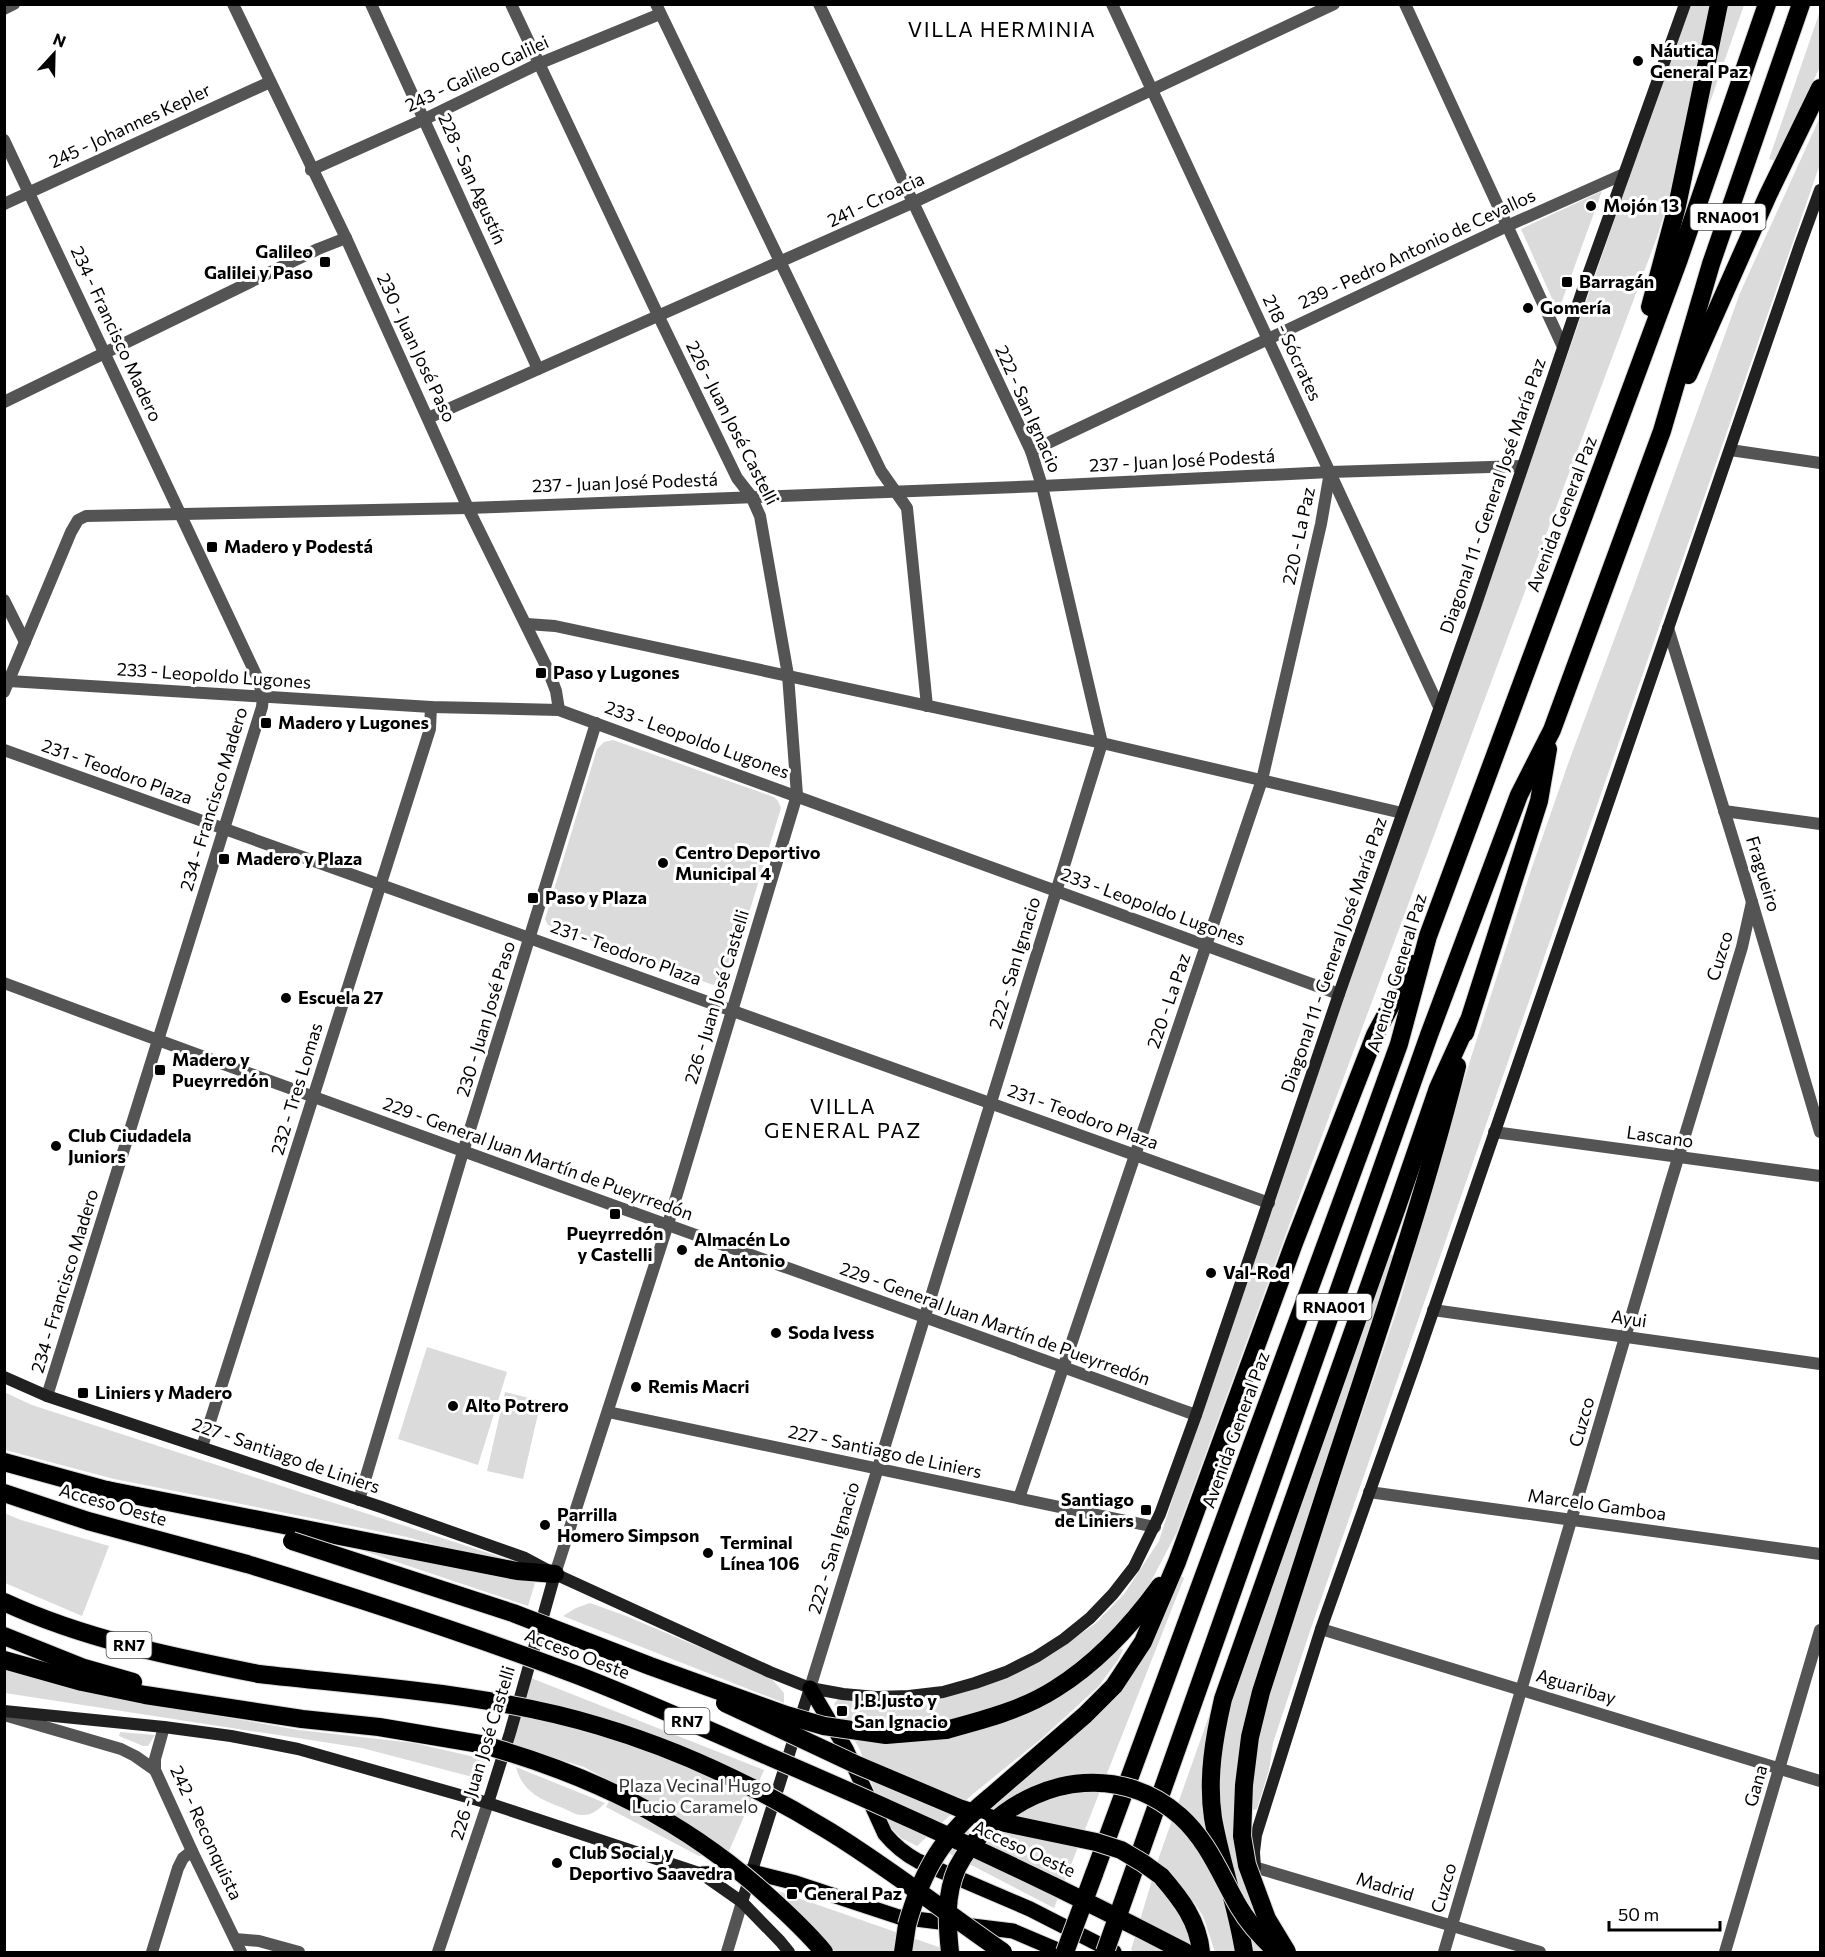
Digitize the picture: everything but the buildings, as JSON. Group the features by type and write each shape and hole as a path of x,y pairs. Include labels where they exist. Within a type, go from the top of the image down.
{"highway":[{"path":"1626,404 1677,206 1719,4"},
{"name":"Avenida General Paz","path":"1063,1953 1399,1044 1428,936 1679,259 1767,4"},
{"name":"RNA001","path":"1105,1953 1430,1035 1519,795 1552,730 1662,432 1712,264 1801,4"},
{"path":"1662,432 1719,310 1768,195 1821,88"},
{"path":"1287,1953 1267,1919 1247,1865 1242,1836 1244,1785 1251,1737 1261,1692 1387,1305 1438,1139 1468,1022 1539,801 1552,730"},
{"path":"903,1953 907,1925 923,1876 951,1833 969,1814 1085,1715 1114,1686 1143,1642 1177,1562 1294,1243 1371,1046 1428,936"},
{"path":"1244,1952 1236,1907 1223,1863 1213,1816 1210,1777 1214,1742 1223,1699 1438,1088 1468,1022"},
{"path":"4,1462 292,1541 513,1613 786,1715 824,1726 886,1735 946,1730 992,1717 1053,1690 1090,1665 1135,1619 1177,1562"},
{"path":"107,1490 518,1571 555,1574"},
{"name":"Acceso Oeste","path":"4,1493 88,1521 247,1564 385,1607 579,1676 888,1808 1112,1914 1185,1953"},
{"name":"RN7","path":"4,1602 68,1626 175,1657 259,1674 473,1699 519,1707 597,1725 656,1744 737,1780 821,1826 1003,1953"},
{"path":"4,1636 84,1668 208,1703"},
{"path":"4,1660 82,1682 145,1695 302,1719 436,1735 523,1756 585,1779 645,1808 683,1831 720,1856 755,1884 788,1914 824,1953"},
{"path":"650,1666 855,1764 959,1808 1005,1823 1096,1842 1120,1850 1161,1876 1179,1897 1193,1920 1201,1953"},
{"path":"950,1953 947,1926 951,1885 964,1855 983,1832 1000,1816 1021,1802 1050,1788 1078,1783 1105,1783 1147,1795 1180,1816 1211,1853 1241,1910 1278,1953"}],"main road":[{"path":"810,1688 846,1749 885,1834 903,1853 1030,1909 1114,1953"},
{"path":"702,1874 752,1872 786,1880 899,1917 1013,1931 1063,1953"}],"street":[{"path":"4,9 14,4"},
{"name":"230 - Juan José Paso","path":"233,4 311,170 346,238 468,508 527,624 548,670 556,692 559,710"},
{"name":"228 - San Agustín","path":"371,4 538,369"},
{"name":"226 - Juan José Castelli","path":"438,1953 488,1803 555,1574 668,1224 797,795 788,675 760,516 751,496 737,478 511,4"},
{"name":"222 - San Ignacio","path":"727,1953 1102,742 1042,486 1031,451 819,4"},
{"name":"218 - Sócrates","path":"1112,4 1439,706"},
{"name":"241 - Croacia","path":"428,418 912,204 1334,4"},
{"path":"1405,4 1563,347"},
{"name":"Diagonal 11 - General José María Paz","path":"810,1688 876,1697 909,1696 953,1689 1006,1672 1046,1651 1090,1618 1134,1568 1155,1527 1196,1415 1563,347 1685,4"},
{"path":"658,9 881,471 907,508 927,706"},
{"name":"243 - Galileo Galilei","path":"311,170 658,9"},
{"name":"245 - Johannes Kepler","path":"4,204 270,82"},
{"name":"234 - Francisco Madero","path":"4,140 182,515 258,679 263,697 262,707 159,1041 47,1396"},
{"name":"239 - Pedro Antonio de Cevallos","path":"1031,451 1507,226 1624,174"},
{"path":"1278,1953 1263,1907 1254,1868 1256,1835 1321,1629 1820,194"},
{"path":"4,402 318,249 346,238"},
{"path":"1730,450 1821,463"},
{"name":"237 - Juan José Podestá","path":"25,642 71,532 78,520 86,516 468,508 1522,466"},
{"name":"220 - La Paz","path":"1019,1498 1262,780 1322,524 1330,472"},
{"path":"4,600 25,642 7,686"},
{"path":"527,624 555,626 1102,742 1402,813"},
{"name":"Fragueiro","path":"1668,628 1821,1132"},
{"name":"233 - Leopoldo Lugones","path":"7,686 432,707 559,710 1339,994"},
{"name":"232 - Tres Lomas","path":"202,1447 430,729 432,707"},
{"name":"230 - Juan José Paso","path":"359,1500 463,1152 596,723"},
{"name":"231 - Teodoro Plaza","path":"4,750 1269,1203"},
{"path":"1724,811 1821,824"},
{"name":"Cuzco","path":"1444,1953 1742,947 1752,902"},
{"name":"229 - General Juan Martín de Pueyrredón","path":"4,983 463,1152 1196,1415"},
{"name":"Lascano","path":"1494,1132 1821,1176"},
{"name":"Ayui","path":"1433,1310 1821,1364"},
{"name":"227 - Santiago de Liniers","path":"4,1377 47,1396 525,1558 555,1574 810,1688"},
{"name":"227 - Santiago de Liniers","path":"608,1412 1155,1527"},
{"name":"Marcelo Gamboa","path":"1369,1492 1821,1554"},
{"name":"Aguaribay","path":"1321,1629 1821,1781"},
{"name":"Gana","path":"1725,1953 1821,1630"},
{"path":"4,1713 164,1727 231,1736 298,1749 488,1803 702,1874 742,1902 789,1953"},
{"path":"4,1713 121,1749 155,1770"},
{"name":"242 - Reconquista","path":"164,1727 155,1758 155,1770 241,1953"},
{"path":"152,1953 178,1868 183,1858 192,1851"},
{"name":"Madrid","path":"1254,1868 1540,1953"},
{"path":"235,1939 260,1941 299,1953"}],"green space":[{"path":"1689,5 1712,5 1682,156 1657,237 1177,1532 1140,1602 1088,1656 1029,1697 934,1725 875,1724 880,1739 1025,1711 1118,1647 1123,1650 1098,1687 1041,1739 973,1794 917,1846 901,1838 890,1827 860,1750 834,1704 838,1699 882,1703 1011,1675 1052,1654 1096,1623 1124,1594 1159,1541 1201,1410"},
{"path":"1723,5 1744,5 1699,134"},
{"path":"1820,11 1820,67 1775,161 1769,159"},
{"path":"1820,117 1820,164 1310,1631 1273,1743 1269,1770 1257,1809 1250,1811 1246,1836 1274,1952 1249,1952 1220,1802 1220,1756 1228,1711 1387,1254 1393,1255 1319,1483 1336,1490 1400,1301 1460,1092 1531,870 1569,761 1740,293"},
{"path":"1602,191 1558,312 1521,229"},
{"name":"Centro Deportivo Municipal 4","path":"613,740 774,797 781,808 738,949 733,948 723,979 713,985 548,925 545,919 597,749 604,742"},
{"name":"Alto Potrero","path":"427,1347 507,1372 478,1465 398,1439"},
{"path":"4,1392 32,1405 516,1562 513,1566 407,1537 114,1479 5,1450"},
{"path":"505,1392 541,1401 523,1479 487,1471"},
{"path":"4,1513 109,1546 82,1616 5,1583"},
{"path":"352,1547 444,1561 535,1583 528,1606"},
{"path":"1180,1575 1184,1578 1054,1908 948,1853 1006,1790 1105,1706"},
{"path":"590,1603 770,1677 784,1693 784,1703 563,1616"},
{"path":"1227,1665 1217,1696 1218,1875 1237,1952 1215,1952 1203,1916 1194,1902 1179,1910 1186,1923 1193,1952 1135,1952 1131,1950 1159,1857"},
{"path":"4,1667 138,1702 299,1730 414,1743 492,1761 480,1779 362,1748 5,1693"},
{"name":"Plaza Vecinal Hugo Lucio Caramelo","path":"531,1678 764,1770 729,1851 699,1856 606,1807 618,1785 584,1767 510,1744"},
{"path":"120,1732 155,1735 148,1746 143,1746 119,1736"},
{"path":"516,1767 605,1803 597,1810 585,1815 574,1813 534,1794 523,1783"},
{"path":"778,1891 953,1952 835,1952"}],"place":[{"name":"Náutica General Paz","path":"1638,61"},
{"name":"Mojón 13","path":"1591,206"},
{"name":"Galileo Galilei y Paso","path":"325,262"},
{"name":"Barragán","path":"1567,282"},
{"name":"Gomería","path":"1528,308"},
{"name":"Madero y Podestá","path":"212,547"},
{"name":"Paso y Lugones","path":"541,673"},
{"name":"Madero y Lugones","path":"266,723"},
{"name":"Madero y Plaza","path":"224,859"},
{"name":"Centro Deportivo Municipal 4","path":"663,863"},
{"name":"Paso y Plaza","path":"533,898"},
{"name":"Escuela 27","path":"286,998"},
{"name":"Madero y Pueyrredón","path":"160,1070"},
{"name":"Club Ciudadela Juniors","path":"56,1146"},
{"name":"Pueyrredón y Castelli","path":"615,1214"},
{"name":"Almacén Lo de Antonio","path":"682,1250"},
{"name":"Val-Rod","path":"1211,1273"},
{"name":"Soda Ivess","path":"776,1333"},
{"name":"Remis Macri","path":"636,1387"},
{"name":"Liniers y Madero","path":"83,1393"},
{"name":"Alto Potrero","path":"453,1406"},
{"name":"Santiago de Liniers","path":"1146,1510"},
{"name":"Parrilla Homero Simpson","path":"545,1525"},
{"name":"Terminal Línea 106","path":"708,1553"},
{"name":"J.B.Justo y San Ignacio","path":"842,1711"},
{"name":"Club Social y Deportivo Saavedra","path":"557,1863"},
{"name":"General Paz","path":"792,1894"}],"district":[{"name":"VILLA HERMINIA","path":"1002,30"},
{"name":"VILLA GENERAL PAZ","path":"843,1119"}]}
